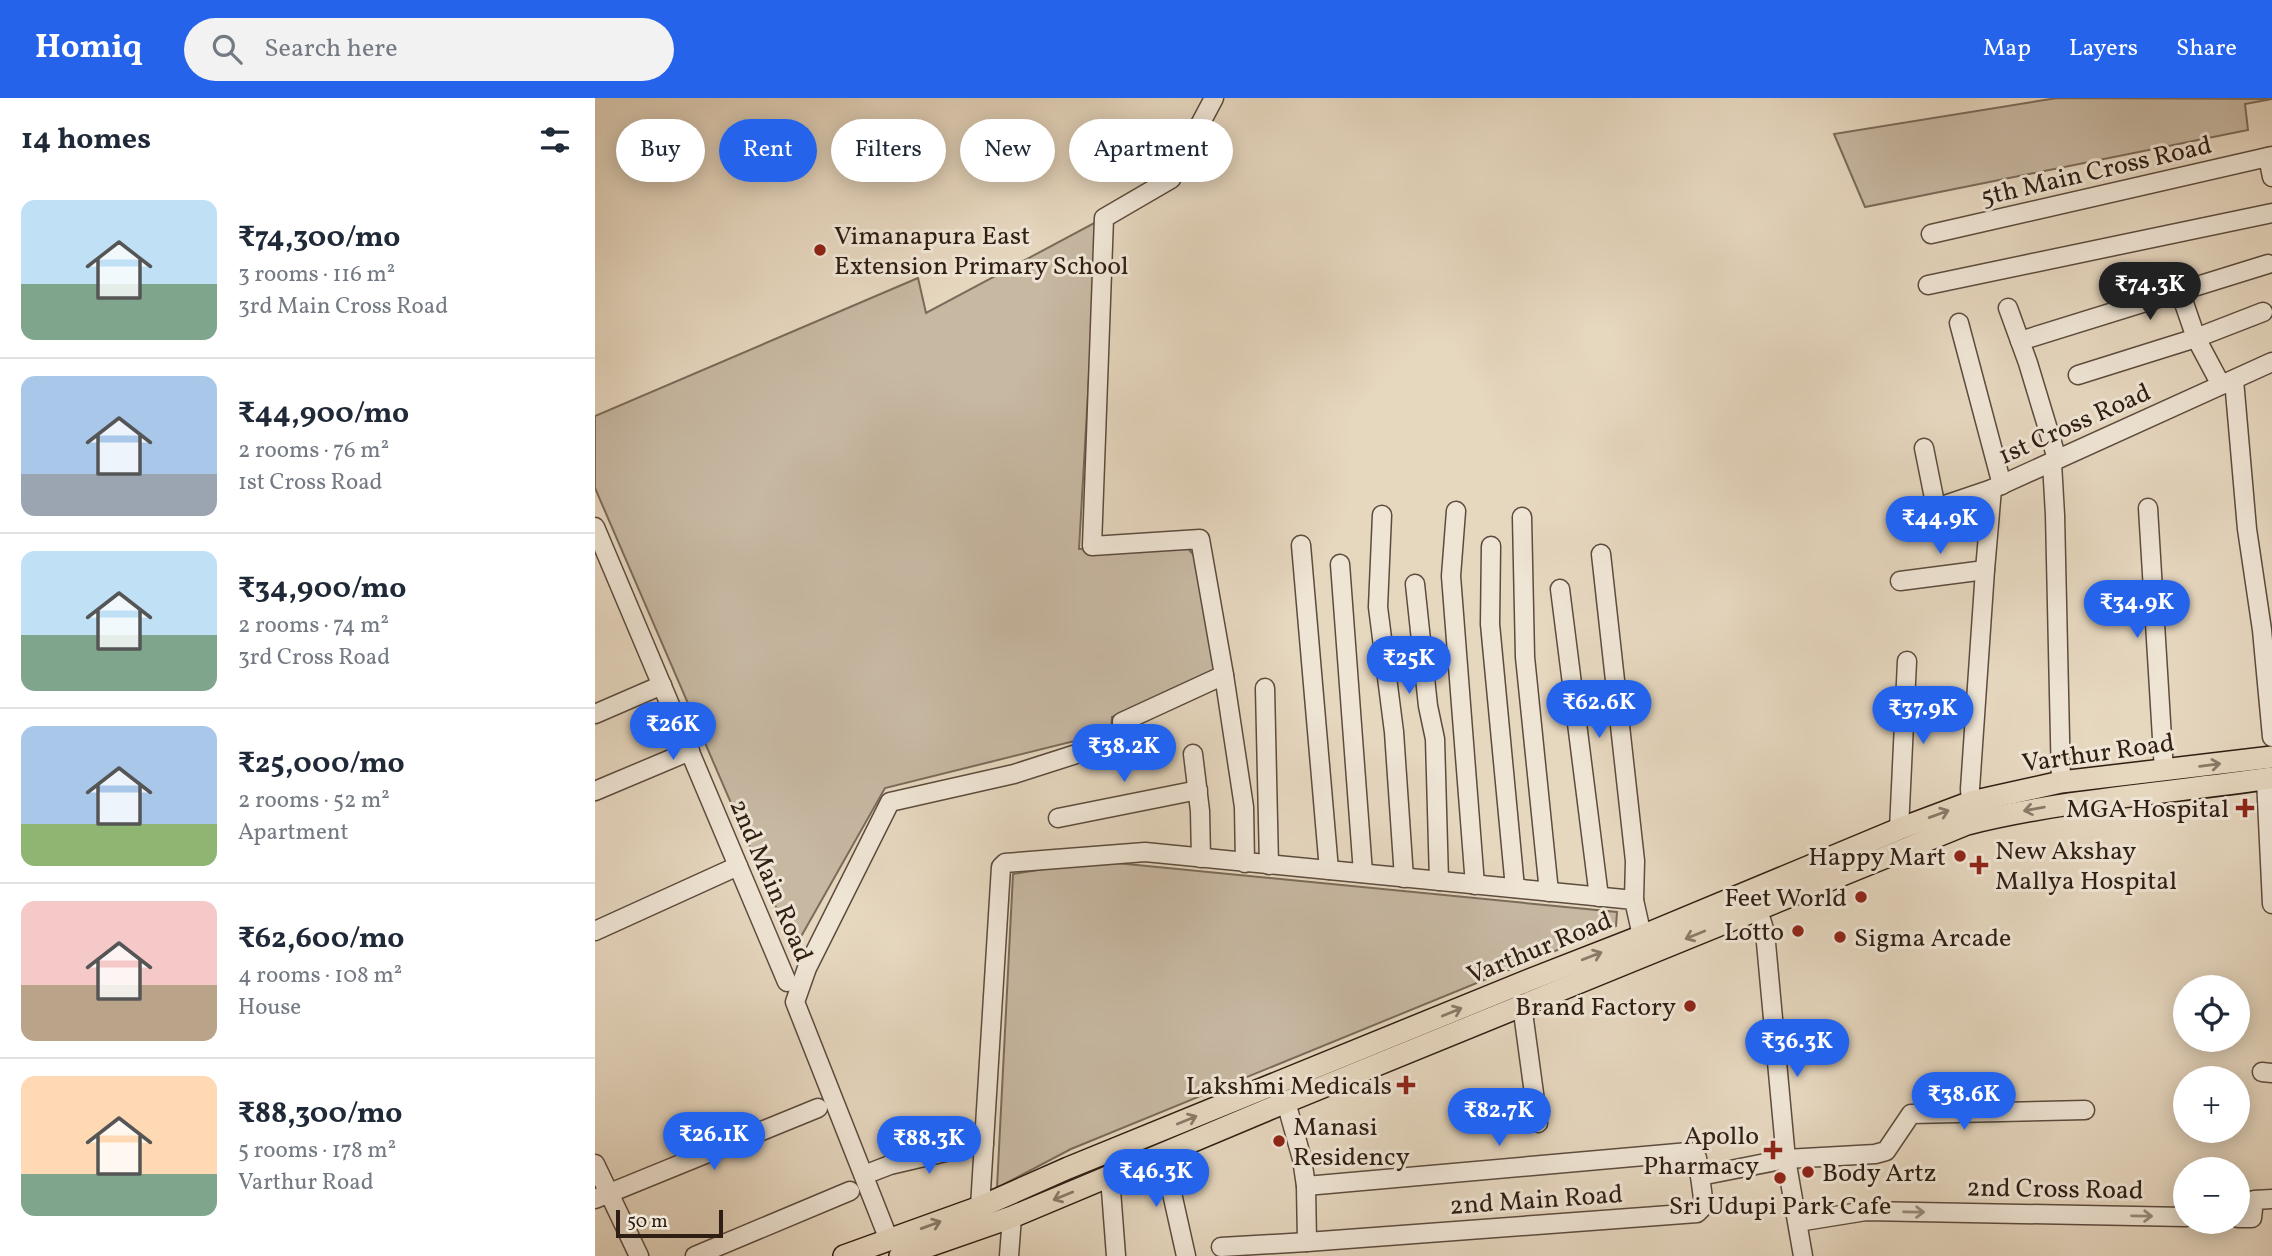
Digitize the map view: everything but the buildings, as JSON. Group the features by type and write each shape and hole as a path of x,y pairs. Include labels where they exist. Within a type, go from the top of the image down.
{"main road":[{"name":"Varthur Road","path":"844,1256 895,1248 1012,1217 1286,1102 1393,1047 1643,936 1899,829 1971,802 2061,782 2272,757"},
{"name":"Varthur Road","path":"895,1248 1067,1168 1393,1047 1522,1005 1967,824 2070,803 2269,778"}],"street":[{"path":"1214,98 1171,179 1104,218 1092,546 1201,539 1244,807 1245,863"},
{"path":"2270,157 2272,177"},
{"name":"5th Main Cross Road","path":"1931,234 2270,157"},
{"path":"1927,285 2272,214"},
{"path":"2020,341 2268,264"},
{"path":"2174,274 2196,338 2228,383 2262,630 2272,737"},
{"path":"2008,308 2055,461 2061,782"},
{"path":"2078,374 2196,338 2263,312"},
{"path":"1924,448 1936,508 1997,487 1959,323"},
{"name":"1st Cross Road","path":"1971,802 1985,569 1997,487 2272,362"},
{"path":"2148,508 2164,771"},
{"path":"1456,511 1451,576 1475,885"},
{"path":"1382,515 1378,607 1394,732 1404,878"},
{"path":"1523,517 1525,657 1549,892"},
{"name":"2nd Main Road","path":"595,527 787,982"},
{"path":"1301,545 1329,870"},
{"path":"1491,546 1490,624 1515,888"},
{"path":"1601,554 1635,861 1634,900 1643,936"},
{"path":"1340,564 1363,873"},
{"path":"1900,581 1985,569"},
{"path":"1415,584 1428,706 1435,739 1439,881"},
{"path":"1560,589 1598,897"},
{"path":"1899,829 1907,662"},
{"name":"2nd Main Road","path":"895,1248 795,1003 807,968 890,802 1014,774 1123,739 1122,722 1223,675"},
{"path":"595,714 662,685"},
{"path":"1265,688 1269,865"},
{"path":"595,791 690,751"},
{"path":"1193,754 1198,790 1201,858"},
{"path":"2269,778 2272,904"},
{"path":"1058,818 1198,790"},
{"path":"979,1207 1003,864 1146,852 1634,900"},
{"path":"595,931 738,866"},
{"path":"1758,910 1765,932 1786,1159 1803,1256"},
{"path":"1522,1005 1538,1123"},
{"path":"1221,1247 1307,1242 1306,1186 1302,1159 1286,1102"},
{"path":"602,1196 818,1108"},
{"path":"1306,1186 1530,1164 1689,1152 1694,1153 1697,1158 1700,1176 1786,1159 1875,1154 1886,1151 1911,1114 2085,1110"},
{"path":"864,1175 890,1165 984,1143"},
{"path":"1163,1153 1186,1256"},
{"path":"595,1164 602,1196 639,1256"},
{"name":"2nd Main Road","path":"1307,1242 1697,1213 1704,1206 1700,1176"},
{"path":"1109,1177 1116,1256"},
{"path":"695,1256 850,1191"},
{"path":"2250,1218 2254,1200 2272,1199"},
{"name":"2nd Cross Road","path":"1798,1222 1866,1211 2173,1217"},
{"path":"1009,1256 1012,1217"}],"shaded area":[{"path":"2057,98 2272,99 2245,104 2248,130 1865,207 1834,134"},
{"path":"1098,221 1079,549 1185,545 1198,560 1218,674 1112,717 1111,732 885,788 794,949 595,488 595,416 918,278 926,313"},
{"path":"1096,861 1617,912 1616,926 1071,1149 997,1188 1013,874"}],"place":[{"name":"Vimanapura East Extension Primary School","path":"820,250"},
{"name":"MGA Hospital","path":"2245,808"},
{"name":"Happy Mart","path":"1960,856"},
{"name":"New Akshay Mallya Hospital","path":"1979,865"},
{"name":"Feet World","path":"1861,897"},
{"name":"Lotto","path":"1798,931"},
{"name":"Sigma Arcade","path":"1840,937"},
{"name":"Brand Factory","path":"1690,1006"},
{"name":"Lakshmi Medicals","path":"1406,1085"},
{"name":"Manasi Residency","path":"1279,1141"},
{"name":"Apollo Pharmacy","path":"1773,1150"},
{"name":"Body Artz","path":"1808,1172"},
{"name":"Sri Udupi Park Cafe","path":"1780,1178"}]}
